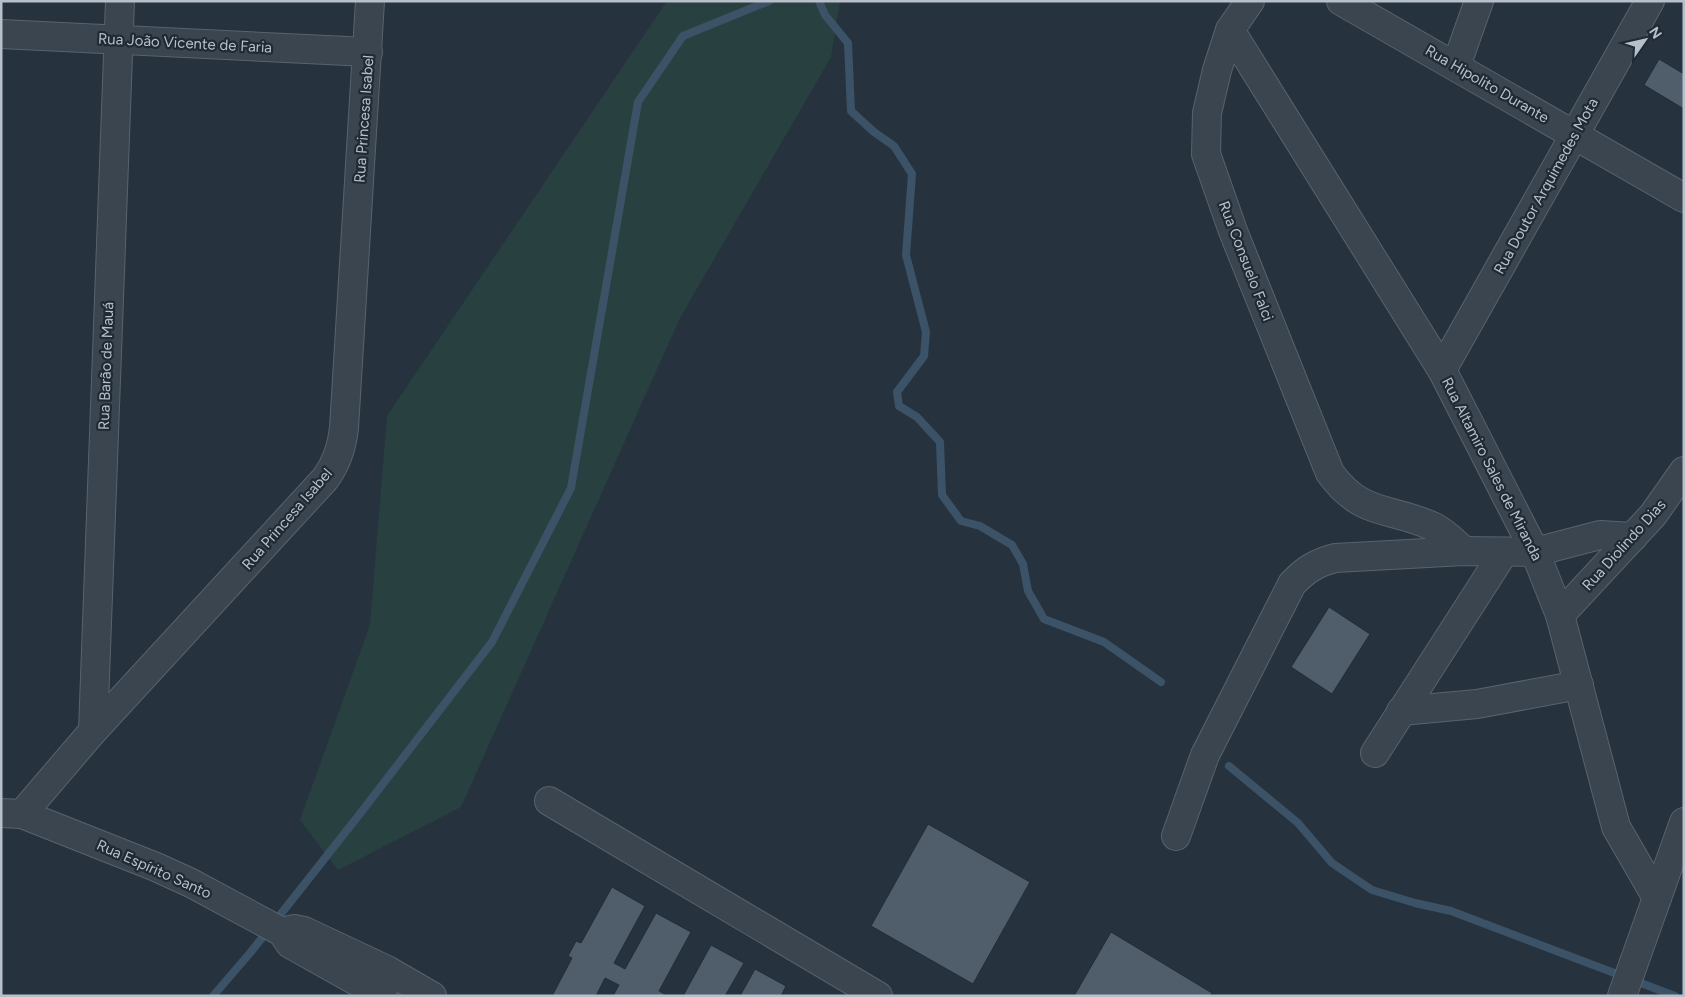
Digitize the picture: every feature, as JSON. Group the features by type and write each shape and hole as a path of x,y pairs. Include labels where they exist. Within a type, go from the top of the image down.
{"street":[{"name":"Rua Barão de Mauá","path":"93,731 120,1"},
{"name":"Rua Princesa Isabel","path":"11,814 93,731 326,479 336,462 341,448 344,428 370,1"},
{"name":"Rua Consuelo Falci","path":"1250,1 1230,30 1207,113 1206,154 1233,231 1330,473 1340,487 1365,505 1433,527 1448,536 1464,551"},
{"name":"Rua Hipolito Durante","path":"1341,1 1684,198"},
{"path":"1456,66 1479,1"},
{"name":"Rua Doutor Arquimedes Mota","path":"1442,370 1650,1"},
{"name":"Rua Altamiro Sales de Miranda","path":"1230,30 1442,370 1535,552 1560,615 1616,827 1657,898"},
{"name":"Rua João Vicente de Faria","path":"1,34 368,52"},
{"name":"Rua Diolindo Dias","path":"1560,615 1653,515 1684,471"},
{"path":"1176,836 1205,755 1292,584 1305,570 1319,562 1335,558 1464,551 1535,552 1600,535 1633,537"},
{"path":"1375,753 1504,552"},
{"path":"1401,711 1477,704 1579,685"},
{"path":"549,800 878,996"},
{"name":"Rua Espírito Santo","path":"11,814 156,867 251,915 279,931 290,944 383,996"},
{"path":"1622,996 1684,822"},
{"name":"Rua Espírito Santo","path":"279,931 294,929 304,931 387,970 432,996"}],"green space":[{"path":"667,1 840,1 831,57 680,318 461,807 338,870 300,820 370,625 387,416"}],"building":[{"path":"1659,59 1684,74 1684,109 1644,85"},
{"path":"1329,607 1370,634 1332,694 1291,667"},
{"path":"928,824 1030,882 973,984 871,926"},
{"path":"612,887 645,906 614,963 625,969 656,913 691,932 659,991 668,996 613,996 619,985 605,978 596,996 552,996 572,958 568,956 576,941 581,943"},
{"path":"1111,932 1212,993 1210,996 1074,996"},
{"path":"711,945 744,963 725,996 683,996"},
{"path":"755,969 786,986 781,996 740,996"}],"waterway":[{"path":"213,996 250,953 359,815 492,642 571,488 638,102 683,36 769,1"},
{"path":"819,1 825,15 848,43 851,111 874,132 894,146 912,174 906,255 926,332 924,356 897,392 899,406 917,417 940,442 942,495 961,521 980,526 1012,545 1023,564 1028,591 1044,619 1104,642 1161,682"},
{"path":"1229,766 1298,823 1332,863 1372,890 1415,903 1451,911 1675,996"}]}
